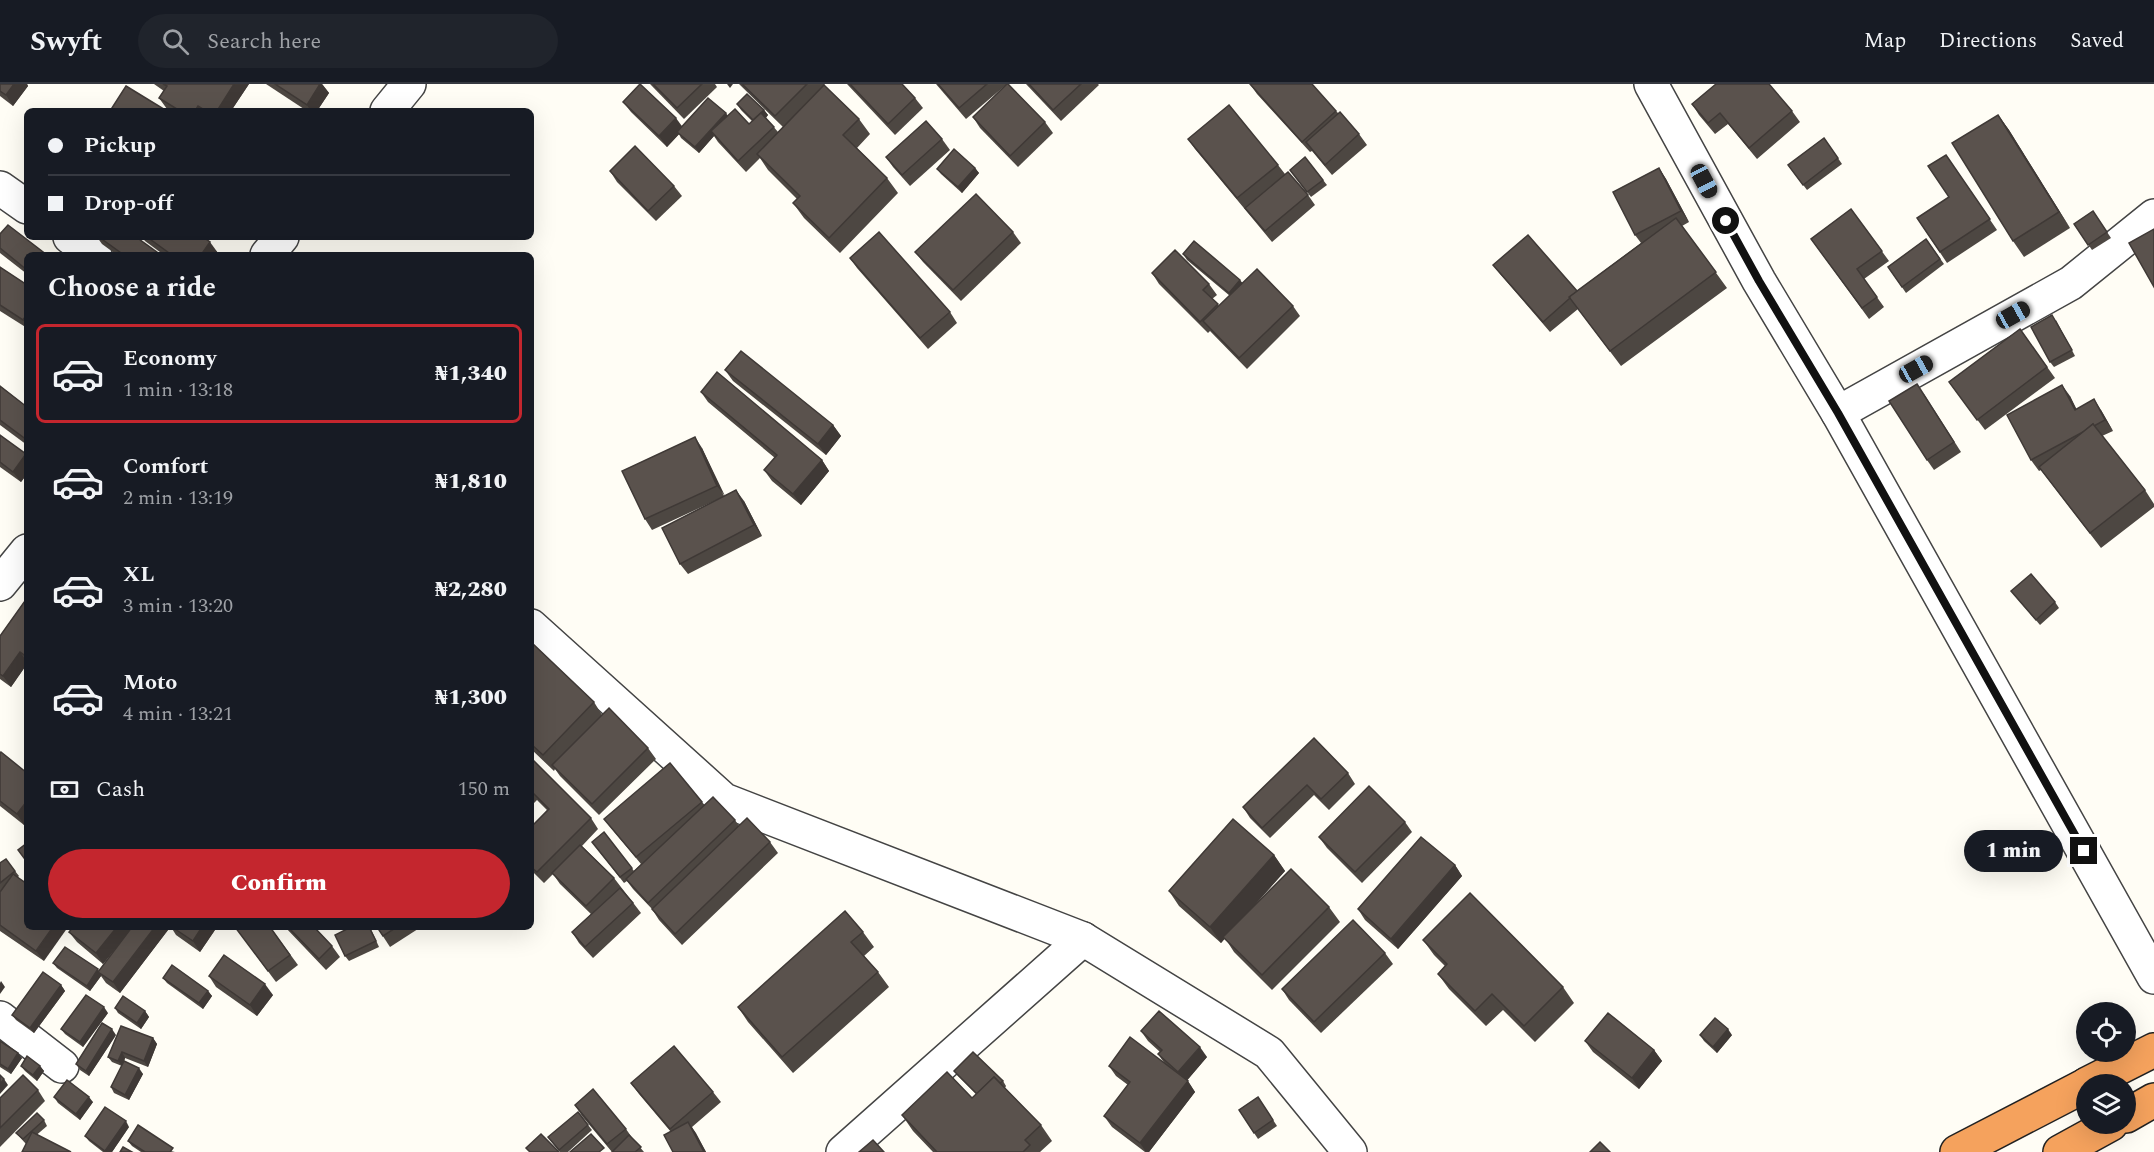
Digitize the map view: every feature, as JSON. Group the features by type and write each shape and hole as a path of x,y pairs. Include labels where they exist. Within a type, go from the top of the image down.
{"highway":[{"path":"2108,1074 2154,1050"},
{"path":"1957,1152 2076,1091"},
{"path":"2136,1110 2154,1100"},
{"path":"2060,1152 2093,1134"}],"street":[{"path":"390,108 410,84"},
{"path":"1651,84 1759,281 1838,413 2154,976"},
{"path":"0,188 24,205"},
{"path":"1838,413 2071,283 2154,216"},
{"path":"74,240 91,252"},
{"path":"270,252 280,240"},
{"path":"0,584 24,554"},
{"path":"534,629 724,800 1083,939 1269,1053 1350,1152"},
{"path":"843,1152 1083,939"},
{"path":"0,1018 62,1066"}],"building":[{"path":"0,84 14,84 6,95 0,91"},
{"path":"163,84 234,84 219,108 198,106 197,108 175,108 159,98 167,86"},
{"path":"275,84 320,84 307,105"},
{"path":"640,84 676,118 659,136 623,102"},
{"path":"653,84 702,84 677,108"},
{"path":"742,84 807,84 775,116"},
{"path":"850,84 902,84 915,98 888,124"},
{"path":"938,84 987,84 959,108"},
{"path":"1007,84 1045,122 1010,156 973,117"},
{"path":"1029,84 1081,84 1053,110"},
{"path":"1250,84 1312,84 1336,111 1302,142"},
{"path":"1716,84 1769,84 1792,111 1749,148 1720,113 1708,123 1692,104"},
{"path":"824,85 859,119 843,135 887,178 829,238 793,203 800,196 757,154"},
{"path":"126,86 162,108 112,108"},
{"path":"747,94 764,110 753,120 737,104"},
{"path":"708,98 726,113 695,147 677,132"},
{"path":"1229,105 1278,165 1237,198 1188,139"},
{"path":"735,109 749,124 761,113 774,127 738,161 711,131"},
{"path":"1340,112 1359,134 1325,165 1306,142"},
{"path":"1998,115 2059,212 2013,241 1952,143"},
{"path":"926,121 942,139 902,175 886,157"},
{"path":"1824,138 1838,158 1803,185 1788,165"},
{"path":"635,146 674,186 648,211 610,171"},
{"path":"954,149 975,168 958,187 937,169"},
{"path":"1946,155 1990,219 1940,252 1917,218 1949,197 1928,166"},
{"path":"1305,157 1323,180 1307,192 1290,170"},
{"path":"1659,168 1681,211 1635,235 1613,192"},
{"path":"1288,172 1308,195 1265,231 1245,208"},
{"path":"976,194 1013,232 953,290 915,252"},
{"path":"1851,209 1882,251 1857,269 1877,297 1862,308 1811,239"},
{"path":"2093,211 2107,232 2088,245 2074,224"},
{"path":"1676,218 1716,272 1610,351 1569,297"},
{"path":"8,225 24,237 24,240 28,240 43,252 24,252 24,268 0,248 0,234"},
{"path":"2154,229 2154,287 2129,243"},
{"path":"879,232 950,312 920,338 850,258"},
{"path":"1528,235 1577,291 1543,322 1493,265"},
{"path":"1926,239 1940,259 1902,287 1888,267"},
{"path":"103,240 140,240 157,252 120,252"},
{"path":"151,240 207,240 210,242 203,252 168,252"},
{"path":"1194,241 1240,280 1229,293 1183,254"},
{"path":"1175,250 1209,284 1203,290 1218,304 1200,322 1152,273"},
{"path":"0,267 24,283 24,318 0,305"},
{"path":"1257,269 1293,306 1239,358 1203,321"},
{"path":"2052,315 2072,350 2050,362 2031,327"},
{"path":"2020,329 2047,367 1977,420 1949,382"},
{"path":"741,351 833,425 818,444 725,370"},
{"path":"717,372 822,460 793,494 764,470 777,455 701,392"},
{"path":"1917,384 1954,442 1927,460 1889,401"},
{"path":"2062,385 2075,410 2094,399 2105,420 2094,426 2093,424 2083,432 2031,460 2007,415"},
{"path":"0,386 24,405 24,438 0,420"},
{"path":"2093,424 2145,490 2090,533 2039,467"},
{"path":"0,435 24,453 24,457 13,472 0,462"},
{"path":"695,437 717,486 645,519 622,471"},
{"path":"736,490 754,525 680,564 662,528"},
{"path":"2031,574 2055,602 2036,620 2011,591"},
{"path":"24,602 24,655 20,652 3,676 0,674 0,636"},
{"path":"534,645 594,702 543,755 534,747"},
{"path":"609,708 648,748 592,804 552,765"},
{"path":"1314,738 1348,773 1321,799 1307,785 1262,828 1243,807"},
{"path":"1,752 24,771 24,805 17,814 0,801"},
{"path":"534,761 591,818 537,872 534,870 534,824 549,809 534,794"},
{"path":"670,763 702,802 636,857 604,819"},
{"path":"1369,786 1405,822 1355,872 1319,837"},
{"path":"713,797 735,820 648,903 626,879"},
{"path":"747,818 770,842 675,934 652,909"},
{"path":"1233,819 1274,855 1210,927 1169,891"},
{"path":"604,832 632,868 620,877 592,842"},
{"path":"1421,837 1455,865 1391,939 1358,909"},
{"path":"24,845 24,858 18,850"},
{"path":"580,845 614,878 586,906 552,873"},
{"path":"6,859 15,871 0,883 0,863"},
{"path":"1291,869 1329,907 1262,975 1223,937"},
{"path":"13,874 24,882 24,930 51,930 36,951 0,925 0,892"},
{"path":"620,888 633,903 585,947 572,932"},
{"path":"1470,893 1563,987 1524,1026 1492,994 1475,1011 1438,974 1447,964 1423,940"},
{"path":"845,911 863,932 851,942 878,972 782,1057 738,1007"},
{"path":"1353,920 1385,953 1314,1022 1282,989"},
{"path":"71,930 115,930 96,953 69,932"},
{"path":"130,930 153,930 113,982 98,972"},
{"path":"176,930 200,930 193,941"},
{"path":"237,930 272,930 290,955 268,971"},
{"path":"291,930 317,930 332,946 319,959"},
{"path":"345,930 370,930 376,941 345,956 335,935"},
{"path":"379,930 392,930 383,936"},
{"path":"65,947 98,969 87,986 53,963"},
{"path":"224,955 265,984 250,1005 209,976"},
{"path":"172,965 208,991 199,1003 163,978"},
{"path":"43,972 61,985 30,1028 12,1015"},
{"path":"86,995 104,1007 80,1042 61,1029"},
{"path":"123,996 145,1011 137,1023 115,1008"},
{"path":"1159,1011 1200,1047 1178,1072 1158,1054 1162,1050 1141,1031"},
{"path":"1608,1013 1654,1050 1632,1078 1585,1041"},
{"path":"1715,1018 1728,1029 1713,1047 1700,1035"},
{"path":"102,1023 112,1029 86,1071 76,1064"},
{"path":"121,1026 153,1038 144,1061 122,1052 118,1061 108,1057"},
{"path":"1130,1037 1188,1081 1140,1143 1104,1116 1130,1082 1109,1066"},
{"path":"0,1041 18,1053 8,1069 0,1064"},
{"path":"674,1046 713,1092 670,1129 631,1083"},
{"path":"973,1052 1003,1081 1000,1083 994,1077 977,1094 954,1071"},
{"path":"27,1056 40,1066 33,1075 21,1066"},
{"path":"124,1061 139,1068 125,1095 111,1087"},
{"path":"947,1072 972,1098 994,1077 1041,1125 1025,1140 1030,1145 1023,1152 937,1152 902,1115"},
{"path":"23,1075 38,1090 0,1128 0,1098"},
{"path":"67,1080 89,1097 76,1114 54,1097"},
{"path":"593,1089 626,1129 607,1144 575,1105"},
{"path":"1258,1097 1273,1120 1254,1133 1239,1110"},
{"path":"105,1107 126,1121 105,1151 85,1136"},
{"path":"578,1112 588,1125 559,1150 548,1137"},
{"path":"37,1113 44,1120 23,1139 16,1133"},
{"path":"688,1122 704,1152 673,1152 664,1135"},
{"path":"138,1125 173,1148 170,1152 145,1152 128,1141"},
{"path":"32,1132 71,1152 22,1152"},
{"path":"541,1134 559,1152 530,1152 526,1148"},
{"path":"591,1134 604,1148 599,1152 570,1152"},
{"path":"629,1135 641,1147 635,1152 612,1152"},
{"path":"873,1140 884,1152 859,1152"},
{"path":"1600,1142 1610,1152 1590,1152"},
{"path":"123,1147 132,1152 120,1152"}],"route":[{"path":"1726,221 1838,413 2084,851"}]}
